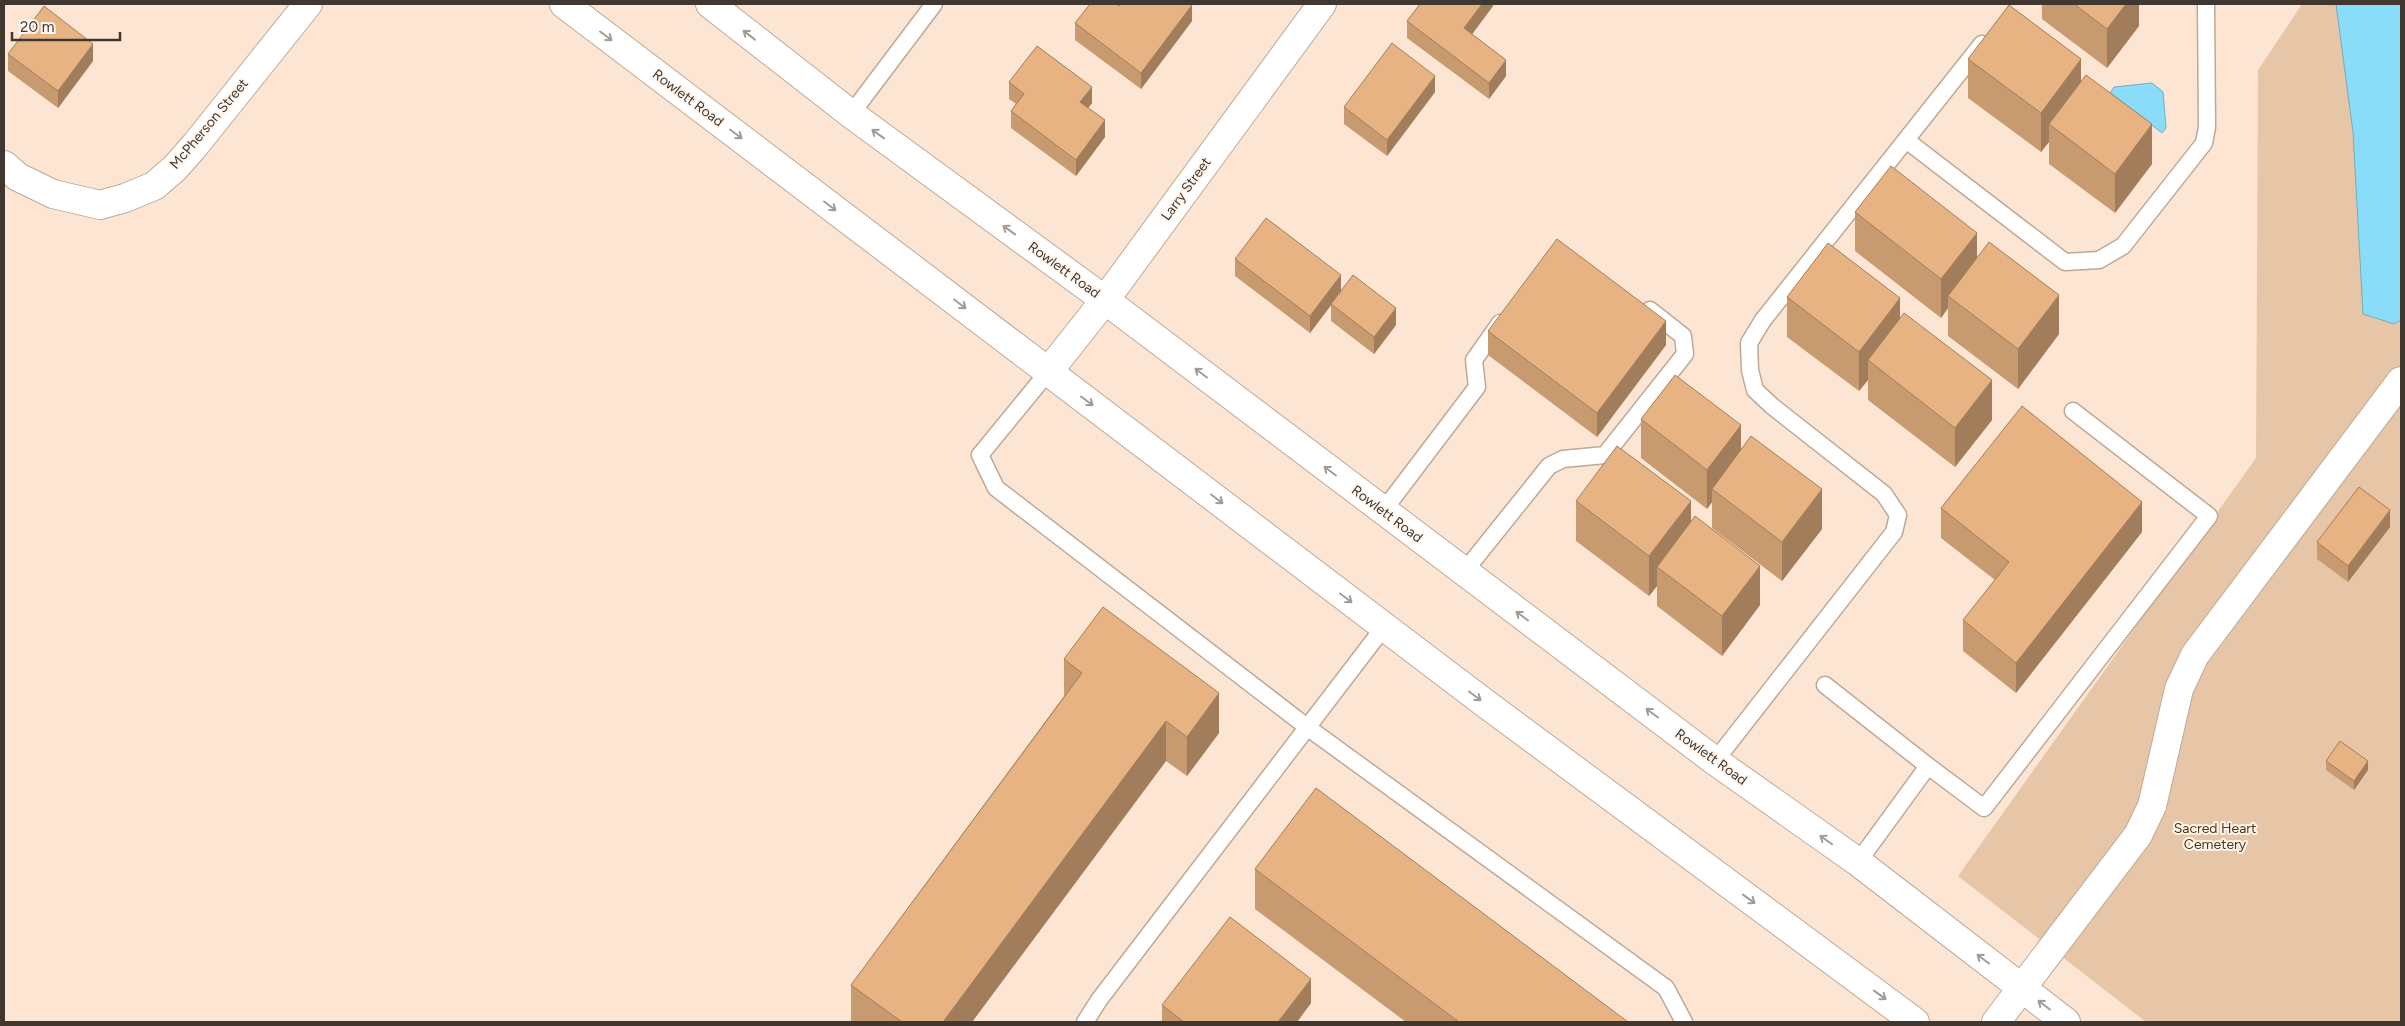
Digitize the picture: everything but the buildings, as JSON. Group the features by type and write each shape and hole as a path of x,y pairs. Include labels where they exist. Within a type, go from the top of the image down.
{"main road":[{"name":"McPherson Street","path":"4,165 18,177 53,194 100,205 125,198 154,186 196,144 308,4"},
{"name":"Rowlett Road","path":"710,4 851,114 1105,300 1715,761 1858,862 2066,1022"},
{"name":"Larry Street","path":"1048,372 1105,300 1322,4"},
{"name":"Rowlett Road","path":"567,5 1384,627 1915,1022"},
{"path":"1996,1022 2138,835 2152,806 2179,690 2194,655 2401,382"}],"lane":[{"path":"851,114 934,4"},
{"path":"1906,140 2064,262 2099,260 2123,246 2204,143 2207,127 2206,4"},
{"path":"1715,761 1894,532 1898,515 1884,494 1772,406 1755,390 1750,370 1749,343 1763,320 1990,34"},
{"path":"1464,572 1549,466 1563,459 1605,455 1685,354 1683,336 1636,300"},
{"path":"1383,511 1477,387 1474,360 1509,311"},
{"path":"1048,372 980,455 996,488 1306,727 1666,988 1684,1022"},
{"path":"1825,685 1984,808 2209,516 2073,411"},
{"path":"1085,1022 1105,992 1384,627"},
{"path":"1858,862 1928,766"}],"green space":[{"name":"Sacred Heart Cemetery","path":"2302,4 2401,4 2401,1022 2146,1022 1958,876 2256,458 2258,70"}],"water":[{"path":"2336,4 2401,4 2401,320 2394,324 2363,314 2353,132"},
{"path":"2152,83 2163,92 2166,128 2162,133 2110,93 2114,87"}]}
